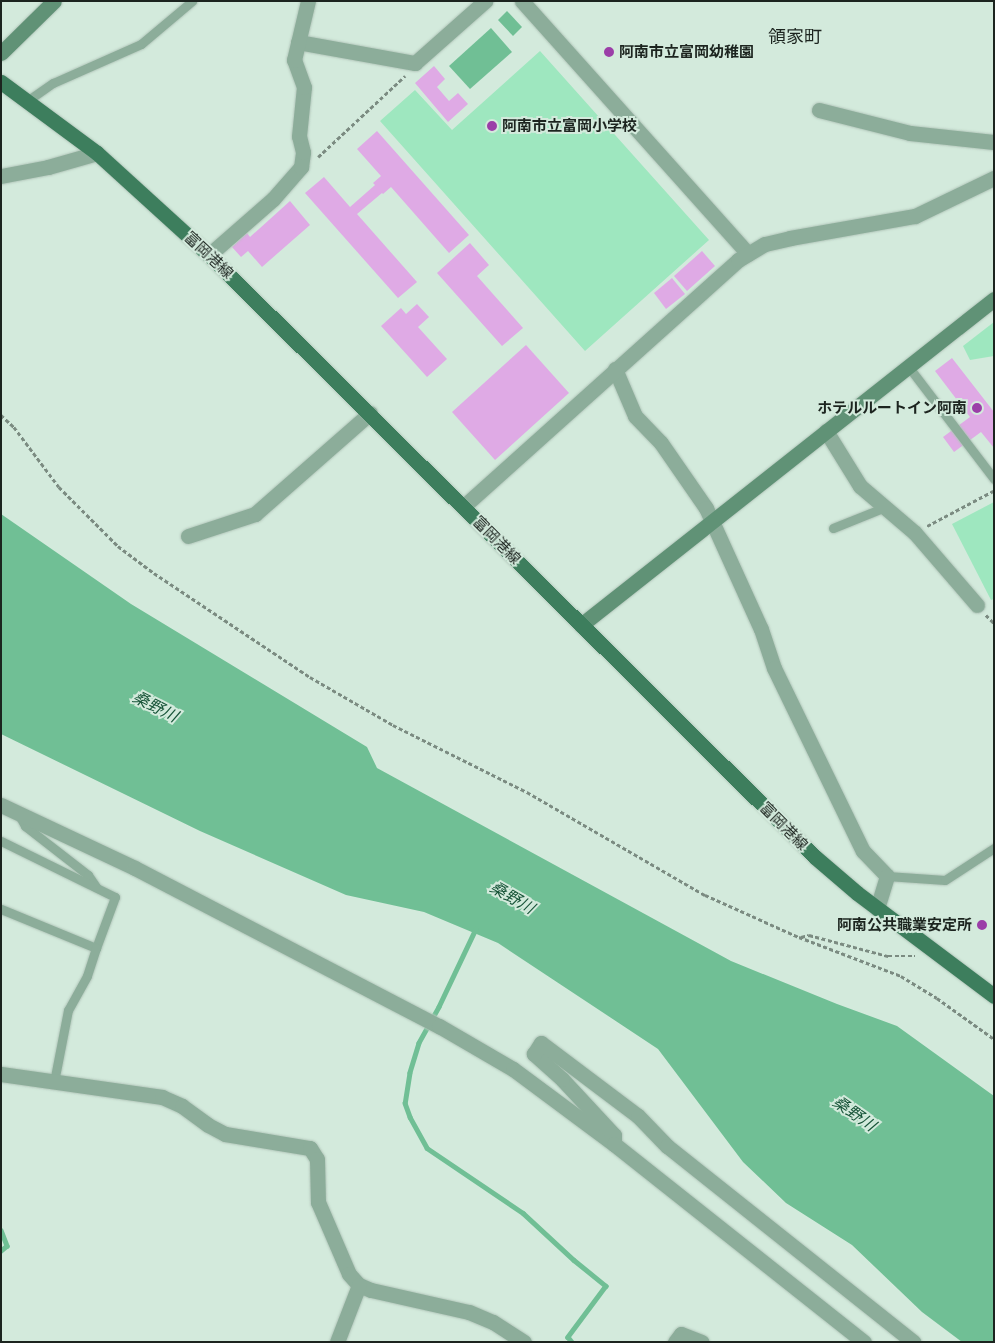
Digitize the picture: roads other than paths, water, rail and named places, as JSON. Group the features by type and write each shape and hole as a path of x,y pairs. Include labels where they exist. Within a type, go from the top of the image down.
{"main road":[{"name":"富岡港線","path":"1,82 97,153 209,255 464,506 815,857 877,909 994,996"}],"street":[{"path":"1,53 54,1"},
{"path":"209,255 273,199 301,167 303,152 299,136 304,87 294,60 308,1"},
{"path":"298,42 415,63 485,1"},
{"path":"522,1 748,254"},
{"path":"819,110 910,133 994,142"},
{"path":"1,176 48,167 97,153"},
{"path":"464,506 738,260 765,244 915,216 994,178"},
{"path":"581,624 994,299"},
{"path":"615,369 635,416 661,443 706,508 761,629 774,668 863,851 887,876 877,909"},
{"path":"188,536 255,514 370,413"},
{"path":"826,431 860,486 915,533 977,605"},
{"path":"1,805 135,868 439,1026 513,1069 614,1144 864,1342"},
{"path":"614,1144 614,1135 562,1079 534,1054 541,1043 638,1116 667,1146 913,1342"},
{"path":"1,1074 162,1098 182,1106 208,1125 225,1134 310,1148 317,1159 318,1202 349,1274 359,1285 468,1312 493,1322 524,1342"},
{"path":"337,1342 359,1285"},
{"path":"675,1342 681,1334 702,1342"}],"lane":[{"path":"27,101 53,83 141,44 192,1"},
{"path":"908,366 994,480"},
{"path":"833,528 884,508"},
{"path":"18,814 25,826 88,875 96,887"},
{"path":"1,841 115,897 87,976 68,1010 54,1082"},
{"path":"887,876 945,880 994,848"},
{"path":"1,909 96,948"}],"water":[{"path":"507,11 522,27 513,36 498,20"},
{"path":"491,28 512,52 470,89 449,66"},
{"name":"桑野川","path":"1,514 131,604 367,747 377,768 731,961 897,1026 994,1096 994,1342 962,1342 922,1312 852,1245 786,1203 743,1162 658,1049 498,943 424,912 346,895 200,831 1,734"}],"waterway":[{"path":"476,929 439,1007 419,1043 410,1073 405,1103 410,1117 427,1148 523,1213 574,1260 606,1286 568,1337 572,1342"},
{"path":"1,1230 7,1246 1,1251"}],"place":[{"name":"阿南市立富岡幼稚園","path":"609,52"},
{"name":"阿南市立富岡小学校","path":"492,126"},
{"name":"ホテルルートイン阿南","path":"977,408"},
{"name":"阿南公共職業安定所","path":"982,925"}],"district":[{"name":"領家町","path":"795,37"}]}
